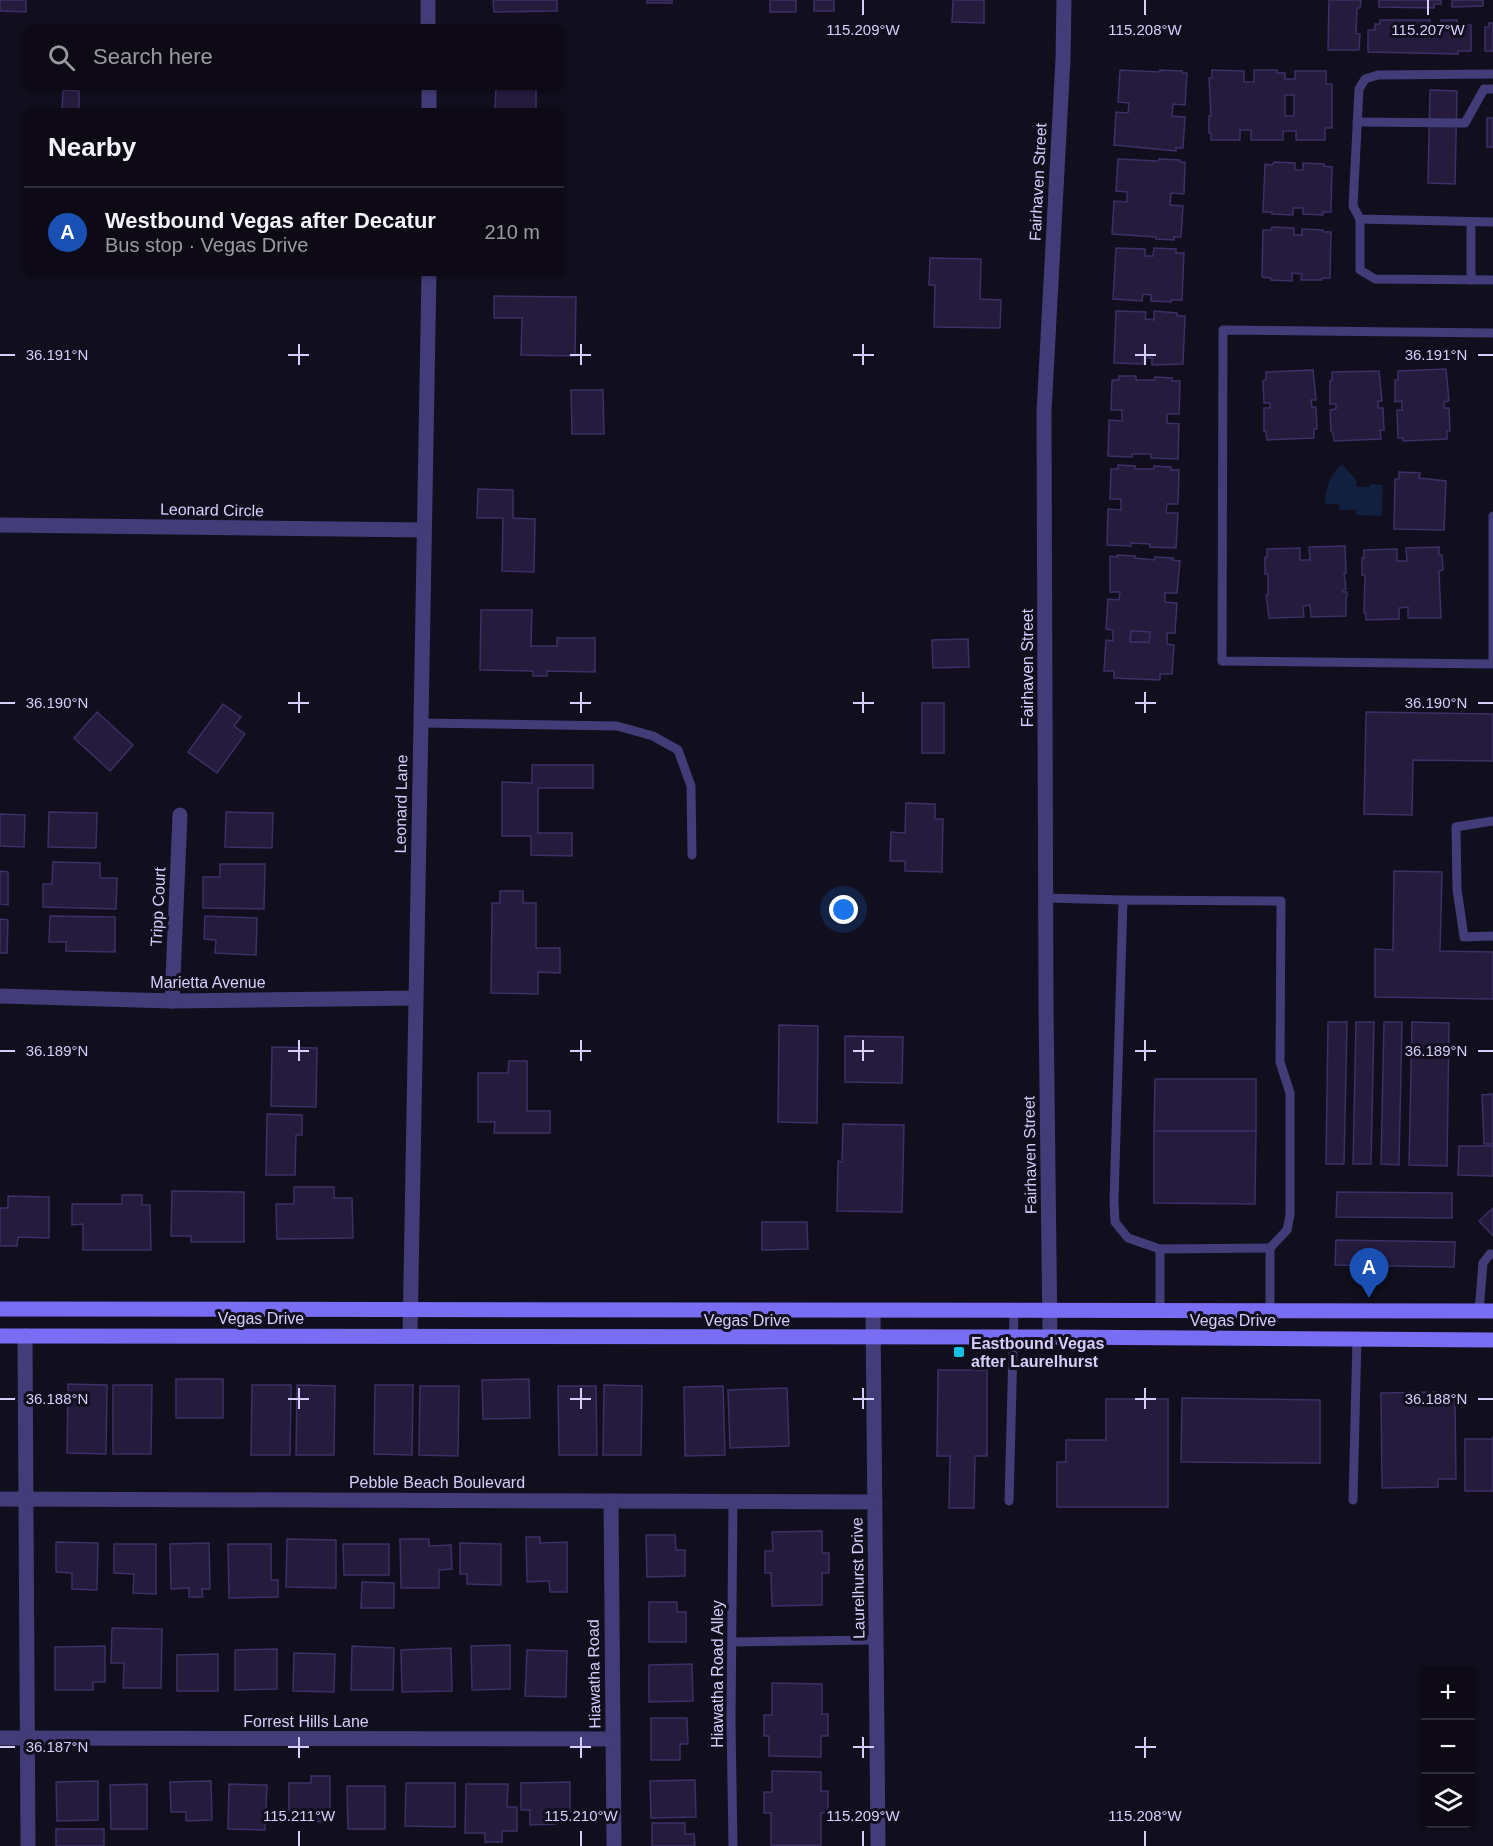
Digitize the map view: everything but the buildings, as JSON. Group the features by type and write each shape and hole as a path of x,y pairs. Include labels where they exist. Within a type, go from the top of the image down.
{"main road":[{"name":"Vegas Drive","path":"0,1309 1486,1311"},
{"path":"1160,1311 1160,1338"},
{"path":"1270,1311 1270,1339"},
{"name":"Vegas Drive","path":"0,1336 1050,1337 1493,1340"}],"street":[{"path":"428,0 428,24"},
{"name":"Fairhaven Street","path":"1050,1337 1044,412 1063,59 1064,0"},
{"path":"429,90 429,108"},
{"name":"Leonard Lane","path":"410,1336 429,276"},
{"name":"Leonard Circle","path":"0,525 424,530"},
{"name":"Tripp Court","path":"171,1001 180,815"},
{"name":"Marietta Avenue","path":"0,996 171,1001 416,998"},
{"name":"Laurelhurst Drive","path":"873,1311 878,1846"},
{"path":"25,1336 28,1846"},
{"name":"Pebble Beach Boulevard","path":"0,1499 875,1502"},
{"name":"Hiawatha Road","path":"611,1501 614,1846"},
{"name":"Forrest Hills Lane","path":"0,1738 613,1739"}],"lane":[{"path":"1493,74 1378,75 1365,79 1359,89 1353,206 1360,219 1360,270 1375,279 1493,280"},
{"path":"1357,122 1465,123 1484,89 1493,89"},
{"path":"1360,219 1493,222"},
{"path":"1471,222 1471,280"},
{"path":"1493,333 1223,330 1222,661 1492,664 1493,516"},
{"path":"421,723 617,726 653,736 678,750 691,786 692,855"},
{"path":"1493,821 1456,827 1457,889 1464,937 1493,936"},
{"path":"1046,898 1281,901 1280,1062 1290,1093 1290,1215 1287,1230 1270,1248 1270,1311"},
{"path":"1123,900 1115,1222 1128,1238 1160,1249 1270,1248"},
{"path":"1160,1249 1160,1311"},
{"path":"1486,1311 1483,1263 1490,1254 1493,1254"},
{"path":"1009,1501 1014,1311"},
{"path":"1353,1500 1356,1339"},
{"name":"Hiawatha Road Alley","path":"733,1501 733,1846"},
{"path":"732,1642 876,1640"}],"water":[{"path":"1342,464 1356,480 1357,487 1370,487 1370,484 1383,485 1382,516 1356,515 1356,510 1339,510 1339,504 1325,504 1329,482 1334,472"}],"place":[{"name":"Westbound Vegas after Decatur","path":"1369,1298"},
{"name":"Eastbound Vegas after Laurelhurst","path":"959,1352"}]}
